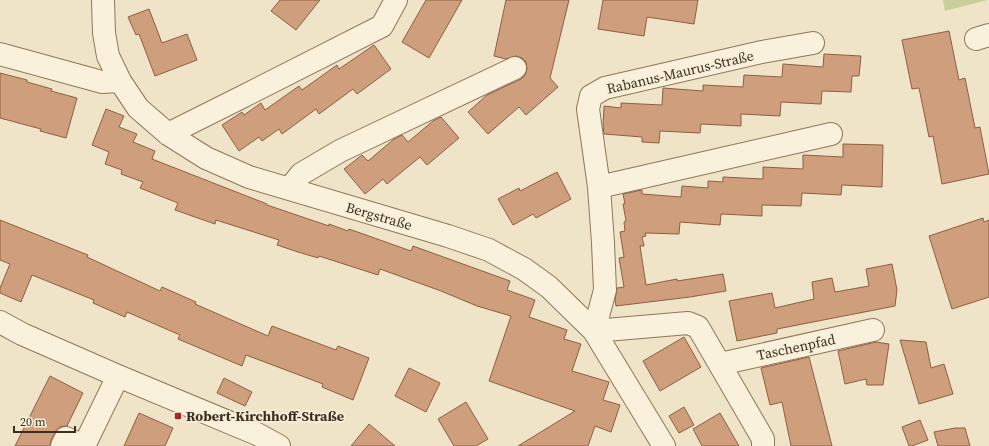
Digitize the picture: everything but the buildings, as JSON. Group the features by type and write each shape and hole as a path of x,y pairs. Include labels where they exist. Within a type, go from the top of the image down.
{"street":[{"name":"Bergstraße","path":"103,0 104,33 108,56 120,81 138,108 168,134 206,158 250,177 489,250 524,269 549,287 594,331 664,446"},
{"path":"168,134 382,26 396,0"},
{"name":"Rabanus-Maurus-Straße","path":"594,331 605,290 604,243 599,187 588,109 590,96 605,88 762,52 813,43"},
{"path":"0,54 102,82 120,81"},
{"path":"289,189 301,174 340,151 515,68"},
{"path":"599,187 830,134"},
{"path":"0,322 22,334 257,434 279,446"},
{"path":"594,331 688,323 698,327 763,439 763,446"},
{"name":"Taschenpfad","path":"720,364 873,330"},
{"path":"62,446 66,438 83,446 118,376"}],"green space":[{"path":"943,0 988,0 945,11"}],"place":[{"name":"Robert-Kirchhoff-Straße","path":"178,416"}]}
